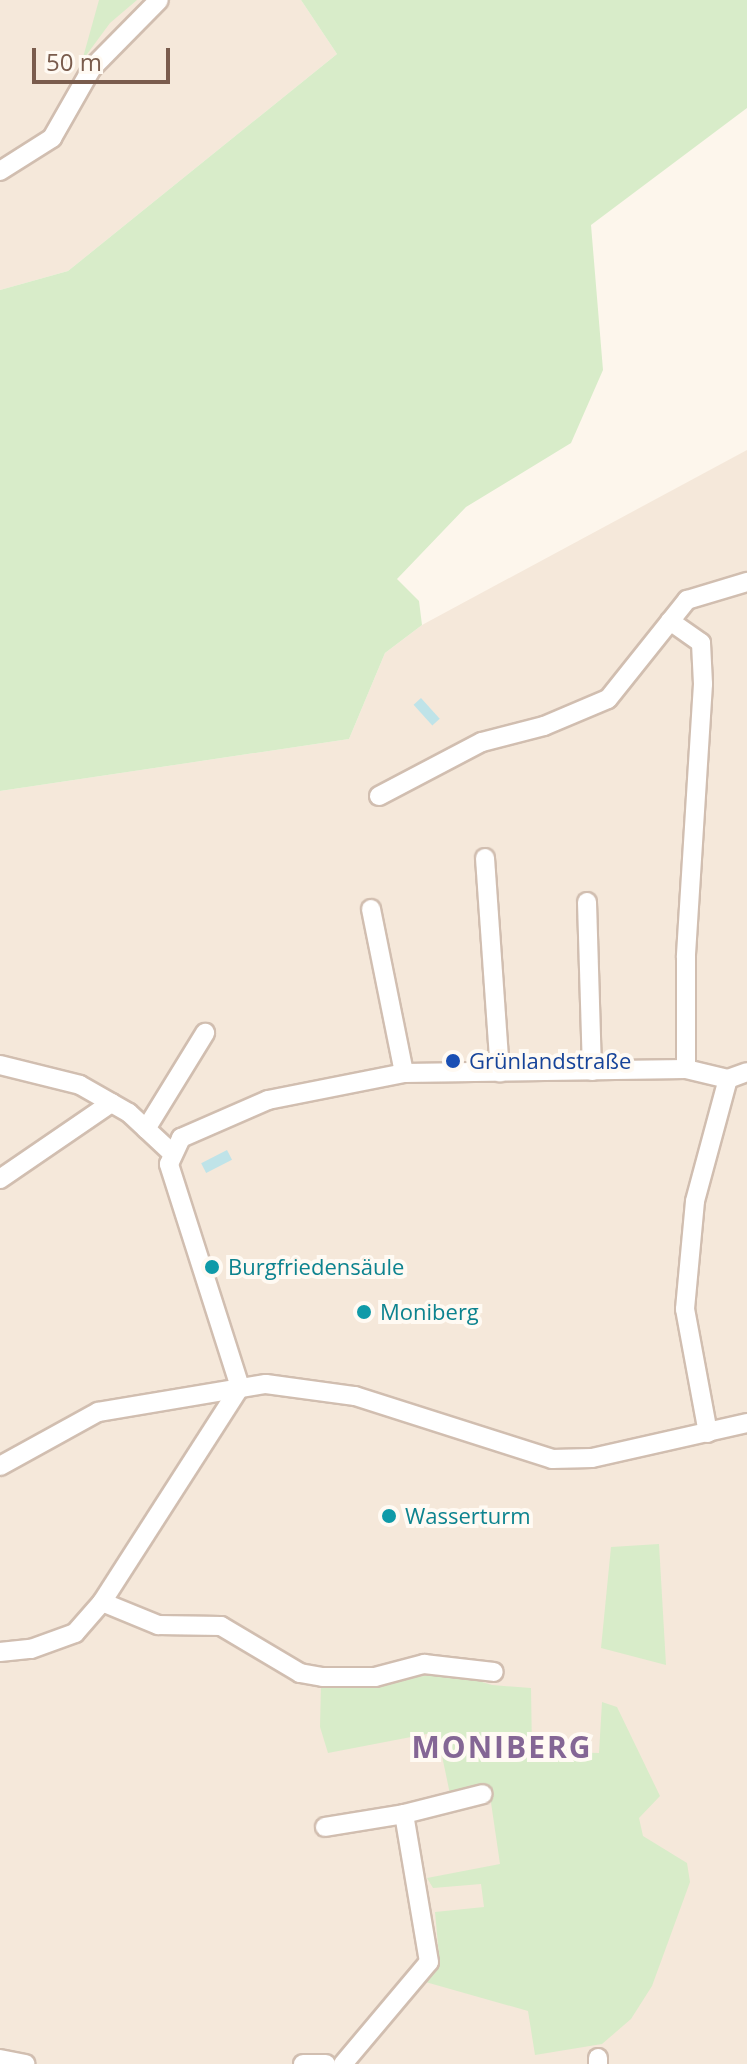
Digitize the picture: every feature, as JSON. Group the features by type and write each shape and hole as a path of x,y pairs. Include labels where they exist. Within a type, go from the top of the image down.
{"street":[{"path":"0,171 52,138 92,68 159,0"},
{"path":"379,796 482,742 544,726 608,699 687,600 747,582"},
{"path":"670,621 701,643 703,684 686,957 686,1069"},
{"path":"485,858 500,1072"},
{"path":"587,902 592,1071"},
{"path":"371,909 404,1073"},
{"path":"146,1129 205,1033"},
{"path":"0,1065 80,1085 111,1103 171,1152"},
{"path":"240,1387 169,1164 171,1152 181,1138 268,1100 404,1073 686,1069 728,1079 747,1072"},
{"path":"708,1433 685,1309 695,1201 728,1079"},
{"path":"0,1179 111,1103"},
{"path":"0,1466 98,1412 240,1387 305,1386 355,1396 552,1459 592,1458 747,1423"},
{"path":"0,1652 31,1649 75,1633 102,1602 240,1387"},
{"path":"102,1602 158,1625 221,1626 300,1673 323,1677 375,1677 424,1664 494,1672"},
{"path":"325,1827 404,1814 483,1794"},
{"path":"343,2064 429,1962 404,1814"},
{"path":"0,2059 26,2064"},
{"path":"303,2064 326,2064"}],"shaded area":[{"path":"0,0 301,0 337,54 68,271 0,290"},
{"path":"747,450 747,2064 0,2064 0,791 349,739 385,653 422,625"}],"green space":[{"path":"99,0 137,0 110,23 82,61"},
{"path":"301,0 747,0 747,108 591,225 603,370 571,443 466,507 397,579 419,601 422,625 385,653 349,739 0,791 0,290 68,271 337,54"},
{"path":"659,1544 666,1665 601,1648 611,1547"},
{"path":"449,1672 492,1685 531,1688 532,1751 599,1753 602,1702 617,1707 660,1796 639,1818 643,1836 687,1863 690,1882 652,1986 631,2019 602,2044 535,2055 528,2011 422,1981 439,1956 435,1912 484,1907 481,1884 433,1888 427,1878 500,1864 489,1789 450,1794 437,1732 328,1753 320,1727 321,1683 361,1686"}],"water":[{"path":"421,698 440,719 432,725 414,705"},
{"path":"227,1150 232,1160 206,1173 201,1163"}],"place":[{"name":"Grünlandstraße","path":"453,1061"},
{"name":"Burgfriedensäule","path":"212,1267"},
{"name":"Moniberg","path":"364,1312"},
{"name":"Wasserturm","path":"389,1516"}],"district":[{"name":"MONIBERG","path":"502,1747"}]}
